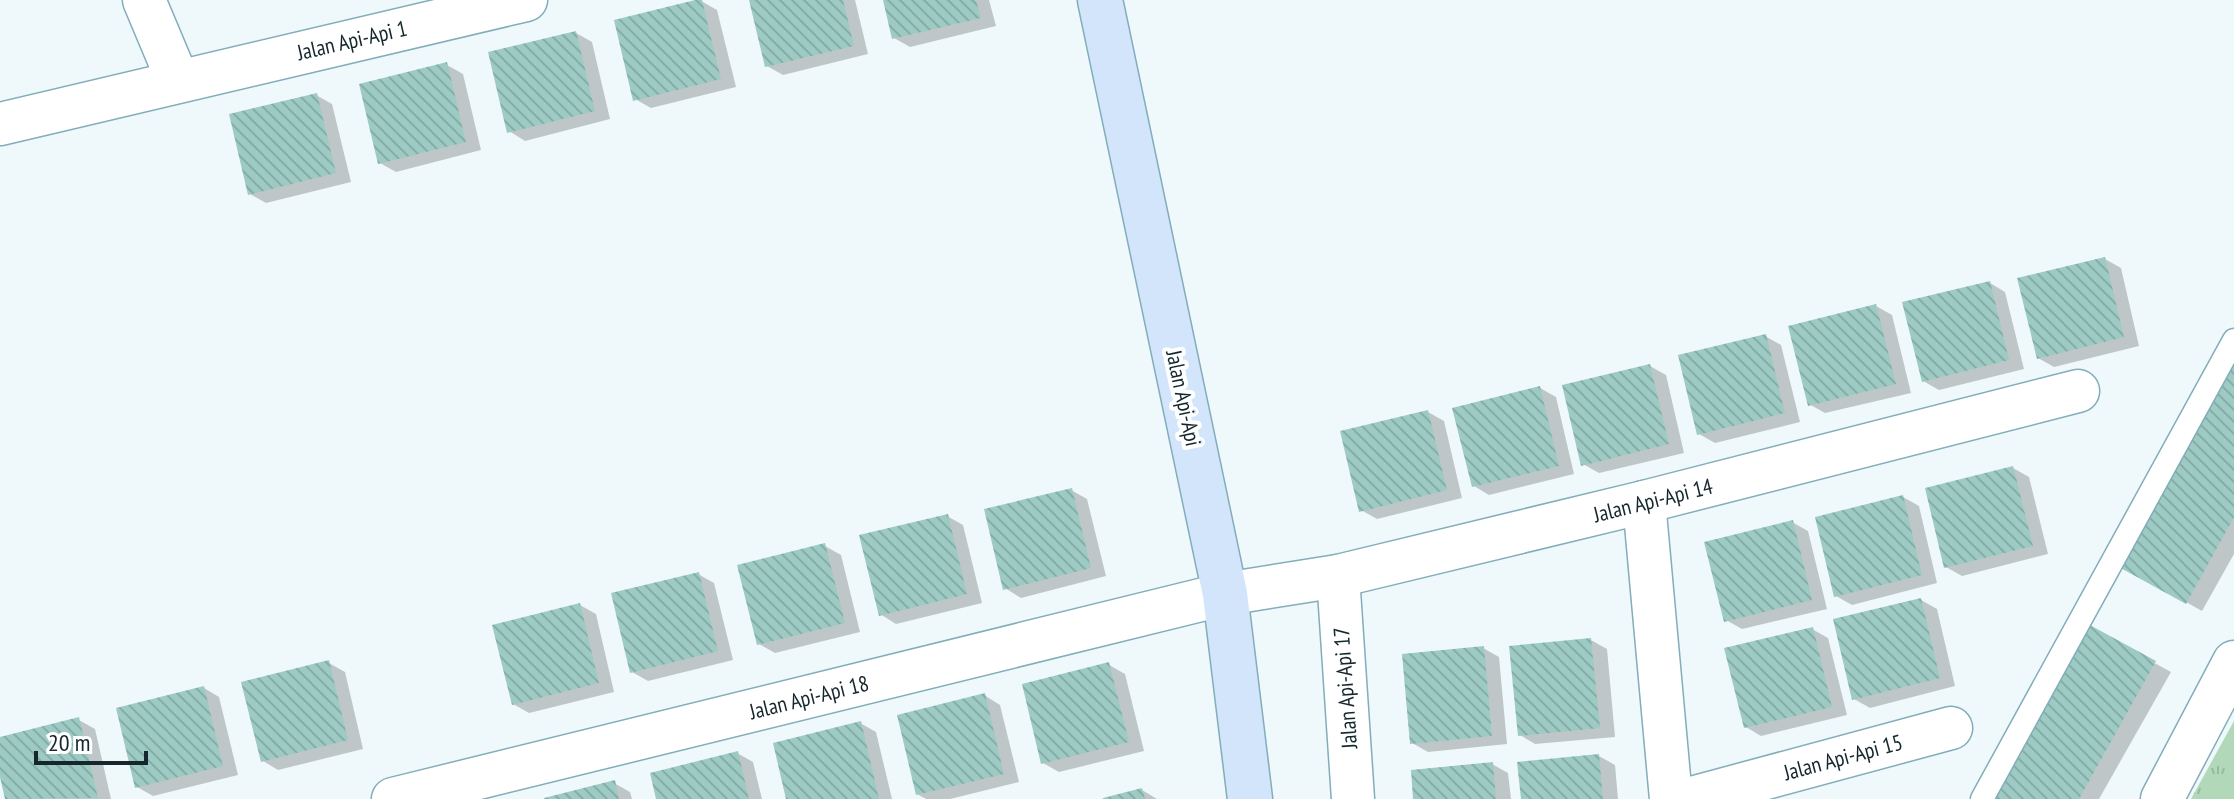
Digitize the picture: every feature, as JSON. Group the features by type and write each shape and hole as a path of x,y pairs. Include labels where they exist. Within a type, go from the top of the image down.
{"street":[{"path":"144,0 178,81"},
{"name":"Jalan Api-Api 1","path":"0,124 476,6 526,0"},
{"name":"Jalan Api-Api","path":"1100,0 1225,594 1250,799"},
{"name":"Jalan Api-Api 14","path":"1225,594 1338,576 1644,502 2078,391"},
{"path":"1644,502 1671,799"},
{"name":"Jalan Api-Api 17","path":"1338,576 1353,799"},
{"name":"Jalan Api-Api 18","path":"393,799 1225,594"},
{"path":"2162,799 2234,662"},
{"name":"Jalan Api-Api 15","path":"1688,799 1951,728"}],"lane":[{"path":"1982,799 2234,340"}],"green space":[{"path":"2234,721 2234,799 2191,799"}],"building":[{"path":"702,0 721,79 633,101 614,20"},
{"path":"749,0 843,0 854,46 765,67"},
{"path":"883,0 976,0 981,18 892,39"},
{"path":"576,31 595,111 507,133 488,52"},
{"path":"447,62 466,142 378,164 359,84"},
{"path":"317,93 336,173 248,195 229,114"},
{"path":"2105,257 2124,337 2037,359 2017,278"},
{"path":"1990,281 2009,360 1922,382 1902,302"},
{"path":"1876,304 1896,384 1808,406 1788,326"},
{"path":"1766,334 1785,413 1697,435 1678,355"},
{"path":"2234,354 2234,517 2186,604 2117,566"},
{"path":"1650,364 1669,444 1581,466 1562,385"},
{"path":"1540,386 1559,466 1472,487 1452,408"},
{"path":"1428,410 1447,490 1359,512 1340,431"},
{"path":"2013,466 2033,546 1944,568 1925,488"},
{"path":"1072,488 1091,568 1003,590 984,509"},
{"path":"1903,495 1922,575 1834,597 1815,517"},
{"path":"948,514 967,594 879,616 859,535"},
{"path":"1793,520 1812,600 1724,622 1704,542"},
{"path":"825,543 845,623 757,645 737,565"},
{"path":"699,572 718,651 630,673 611,593"},
{"path":"1921,598 1940,678 1852,700 1833,619"},
{"path":"580,603 599,683 512,705 492,625"},
{"path":"2088,624 2156,661 2079,799 1989,799"},
{"path":"1813,627 1832,707 1744,728 1724,648"},
{"path":"1591,638 1600,728 1518,736 1509,646"},
{"path":"1484,646 1492,736 1410,744 1402,654"},
{"path":"329,660 348,740 261,762 241,682"},
{"path":"1109,662 1129,742 1041,764 1022,684"},
{"path":"204,686 223,766 135,788 116,708"},
{"path":"985,693 1004,774 916,795 897,715"},
{"path":"79,717 98,798 5,799 0,777 0,737"},
{"path":"861,721 879,799 786,799 773,743"},
{"path":"738,751 749,799 656,799 650,773"},
{"path":"1599,754 1603,799 1521,799 1517,762"},
{"path":"1493,762 1496,799 1413,799 1411,770"},
{"path":"615,780 619,799 544,799 544,798"},
{"path":"1142,788 1145,799 1103,799 1103,798"}]}
